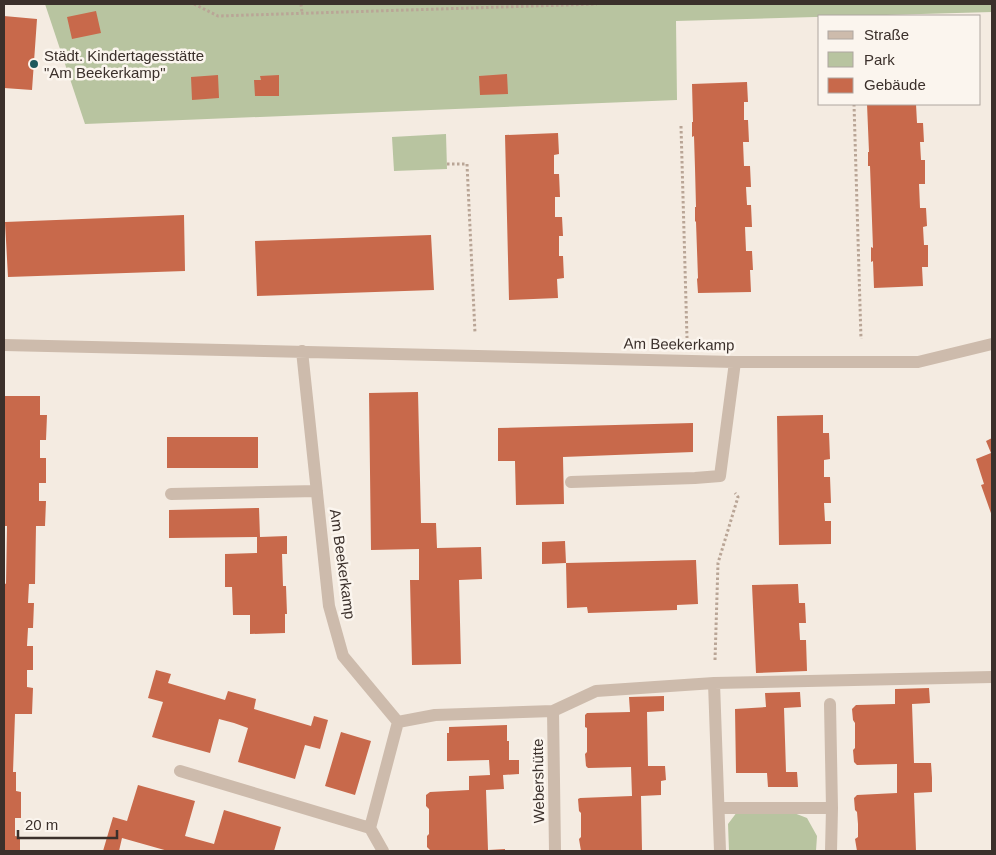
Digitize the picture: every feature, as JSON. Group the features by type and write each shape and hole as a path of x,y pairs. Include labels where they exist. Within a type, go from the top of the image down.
{"street":[{"name":"Am Beekerkamp","path":"4,344 735,362 918,362 992,344"},
{"name":"Am Beekerkamp","path":"302,351 329,606 344,656 398,722"},
{"path":"571,482 720,476 735,362"},
{"path":"171,494 317,491"},
{"path":"370,828 398,722 435,715 553,711 596,691 714,683 992,677"},
{"path":"714,683 720,808 720,851"},
{"path":"830,704 831,851"},
{"name":"Webershütte","path":"553,711 554,851"},
{"path":"180,772 370,828 383,851"},
{"path":"720,808 832,808"}],"path":[{"path":"194,4 218,16 597,4"},
{"path":"300,4 302,13"},
{"path":"854,105 862,362"},
{"path":"681,126 688,361"},
{"path":"447,164 468,164 476,356"},
{"path":"714,683 718,563 738,497 720,476"}],"green space":[{"path":"45,4 992,4 992,12 818,15 818,17 676,21 677,100 85,124"},
{"path":"446,134 447,169 394,171 392,137"},
{"path":"737,812 794,813 807,818 817,836 816,851 729,851 728,824"}],"building":[{"path":"96,11 101,33 72,39 67,17"},
{"path":"4,16 37,19 32,90 4,88"},
{"path":"507,74 508,94 480,95 479,76"},
{"path":"218,75 219,98 192,100 191,77"},
{"path":"279,75 279,96 255,96 254,80 261,80 260,76"},
{"path":"747,82 748,102 744,102 744,120 748,120 749,142 743,142 744,166 750,166 751,187 746,187 747,205 751,205 752,227 745,227 746,251 752,251 753,270 750,270 751,292 698,293 694,136 692,137 692,84"},
{"path":"867,105 916,105 917,123 923,123 924,142 920,142 921,160 925,160 925,184 919,184 920,208 926,208 927,226 923,227 924,245 928,245 928,267 922,267 923,286 874,288 873,261 871,262 871,247 873,248 870,166 868,166"},
{"path":"558,133 559,154 554,155 554,174 559,174 560,197 555,197 555,217 562,217 563,236 559,236 559,256 563,256 564,278 557,279 558,298 509,300 505,135"},
{"path":"184,215 185,271 8,277 5,222"},
{"path":"431,235 434,290 257,296 255,241"},
{"path":"418,392 421,523 436,523 437,548 481,547 482,579 459,580 461,664 412,665 410,580 419,580 419,549 371,550 369,393"},
{"path":"4,396 40,396 40,415 47,415 46,440 40,440 40,458 46,458 46,483 39,483 39,501 46,501 45,526 36,526 35,584 29,584 28,603 34,603 33,628 28,628 27,646 33,646 33,670 27,670 27,687 33,688 32,714 15,714 13,772 16,772 16,791 21,792 21,818 15,818 15,836 20,837 20,851 4,851 4,583 6,584 7,526 4,526"},
{"path":"823,415 823,433 829,433 830,459 824,460 824,477 830,477 831,503 824,503 825,521 831,521 831,544 779,545 777,416"},
{"path":"693,423 693,452 563,457 564,504 516,505 515,461 498,461 498,428"},
{"path":"167,437 258,437 258,468 167,468"},
{"path":"992,438 992,516 981,485 984,484 976,459 991,453 986,441"},
{"path":"259,508 260,537 287,536 287,554 282,554 283,586 286,586 287,614 285,614 285,633 250,634 250,615 233,615 232,587 225,587 225,554 257,553 257,537 169,538 169,510"},
{"path":"565,541 566,563 542,564 542,542"},
{"path":"696,560 698,604 677,605 677,610 588,613 587,607 567,608 566,563"},
{"path":"798,584 799,603 805,603 806,623 799,623 800,640 806,640 807,671 756,673 752,585"},
{"path":"156,670 171,674 168,683 225,700 228,691 256,699 254,709 311,726 314,716 328,720 320,749 305,745 295,779 238,762 248,728 234,723 219,719 210,753 152,737 163,702 148,698"},
{"path":"929,688 930,703 912,704 914,763 931,763 932,778 932,792 914,793 916,851 857,851 855,839 858,837 858,824 854,798 857,795 897,793 897,764 857,765 854,762 855,723 852,709 856,705 895,704 895,689"},
{"path":"800,692 801,707 784,708 786,772 797,772 798,787 768,787 767,773 736,773 735,709 766,707 765,693"},
{"path":"664,696 664,711 647,712 648,766 665,766 666,780 661,781 661,795 641,796 642,851 581,851 579,839 581,837 581,813 579,811 578,799 632,796 631,767 588,768 586,766 587,728 585,727 585,715 587,713 630,712 629,697"},
{"path":"507,725 509,760 519,760 519,774 503,775 504,789 486,790 488,850 505,849 505,851 431,851 427,847 429,809 426,806 426,795 430,792 469,790 469,776 490,775 489,760 447,761 447,733 449,733 449,727"},
{"path":"341,732 371,741 355,795 325,786"},
{"path":"138,785 195,801 185,836 214,844 224,810 281,827 274,851 168,851 122,838 119,851 103,851 113,817 127,821"}],"place":[{"name":"Städt. Kindertagesstätte \"Am Beekerkamp\"","path":"34,64"}]}
